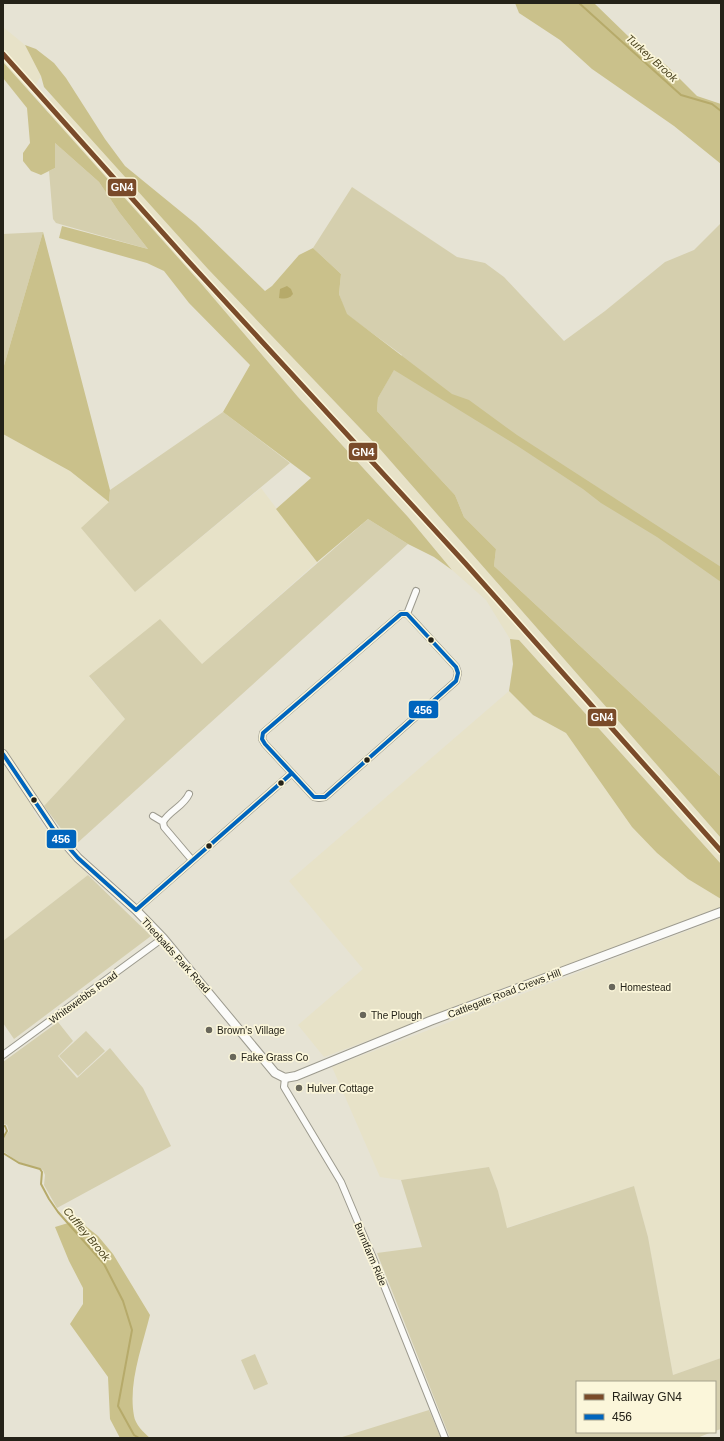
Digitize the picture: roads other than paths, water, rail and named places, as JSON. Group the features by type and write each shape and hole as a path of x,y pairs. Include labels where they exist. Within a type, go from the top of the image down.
{"street":[{"path":"407,614 416,591"},
{"path":"401,614 407,614 456,667 458,673 456,681 325,797 314,797 265,744 262,739 263,732 401,614"},
{"name":"Theobalds Park Road","path":"3,754 56,833 78,858 136,910 163,938 265,1062 275,1073 287,1078"},
{"path":"136,910 292,774"},
{"path":"163,822 165,818 186,800 189,794"},
{"path":"153,816 163,822 164,827 192,860"},
{"name":"Cattlegate Road Crews Hill","path":"287,1078 430,1021 721,912"},
{"name":"Whitewebbs Road","path":"3,1055 163,938"},
{"name":"Burntfarm Ride","path":"287,1078 284,1087 341,1182 379,1271 445,1438"}],"waterway":[{"name":"Turkey Brook","path":"579,3 681,95 712,104 721,111"},
{"name":"Cuffley Brook","path":"3,1126 5,1126 7,1131 3,1138"},
{"name":"Cuffley Brook","path":"3,1153 19,1163 40,1169 42,1172 41,1184 49,1199 58,1212 104,1264 123,1301 132,1330 118,1406 134,1435 139,1438"}],"rail line":[{"name":"GN4","path":"3,54 188,261 465,563 721,851"}],"place":[{"name":"Homestead","path":"612,987"},
{"name":"The Plough","path":"363,1015"},
{"name":"Brown's Village","path":"209,1030"},
{"name":"Fake Grass Co","path":"233,1057"},
{"name":"Hulver Cottage","path":"299,1088"}]}
